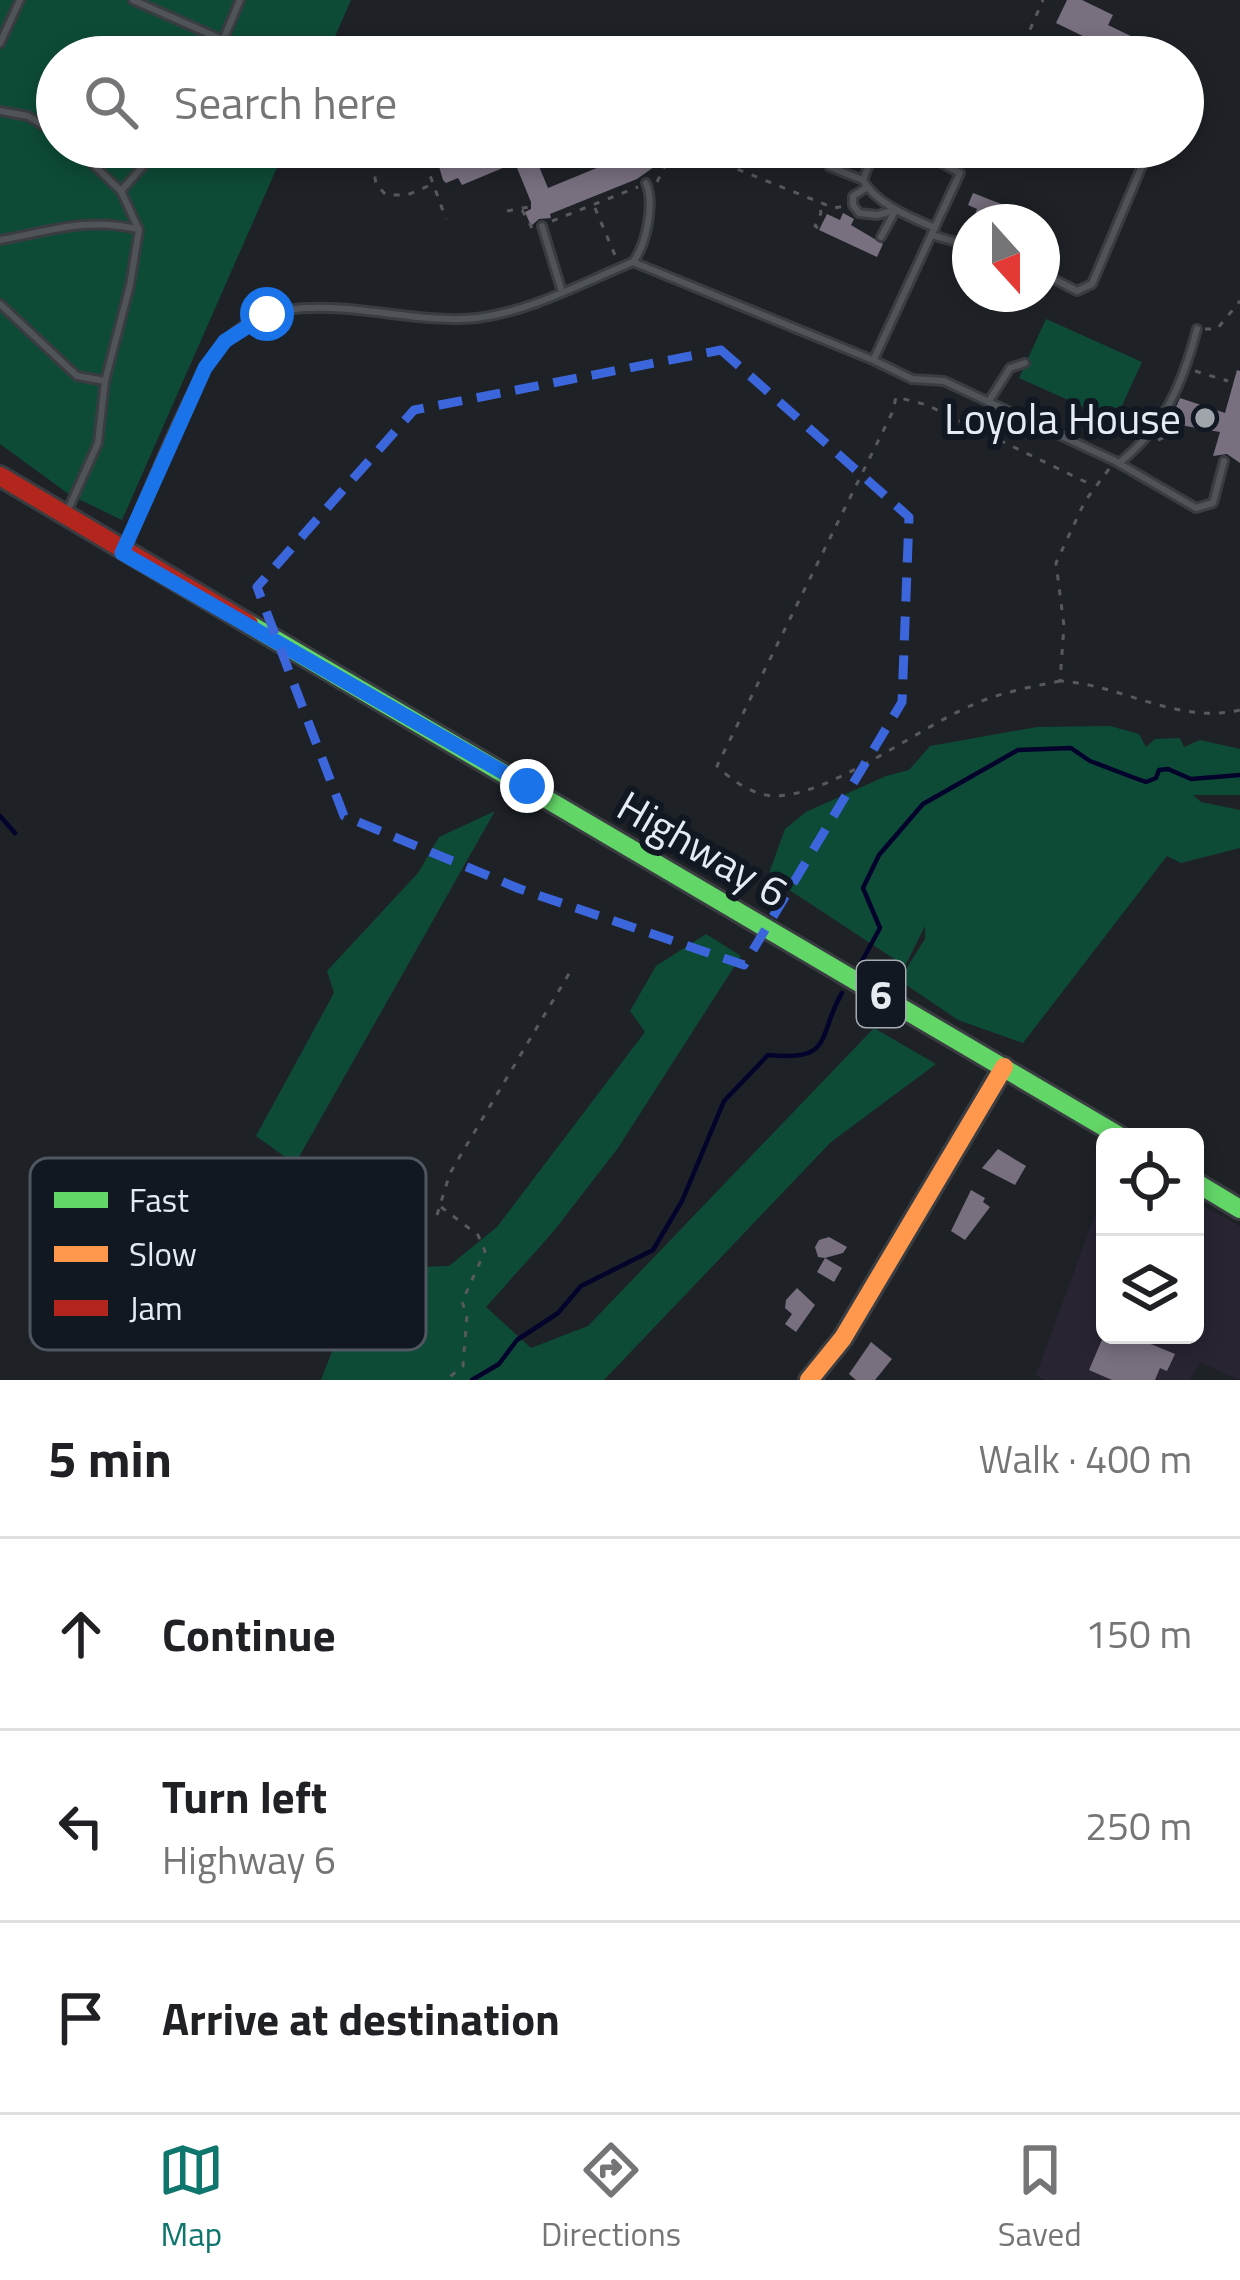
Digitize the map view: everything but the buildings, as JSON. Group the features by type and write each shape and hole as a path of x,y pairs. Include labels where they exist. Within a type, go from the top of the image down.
{"main road":[{"name":"Highway 6","path":"0,476 122,553 317,662 1106,1128"},
{"path":"809,1380 843,1338 1004,1066"},
{"path":"1204,1187 1240,1209"}],"lane":[{"path":"0,43 20,0"},
{"path":"133,0 214,36"},
{"path":"225,36 240,0"},
{"path":"0,111 36,121"},
{"path":"65,515 95,453 105,381 139,230 121,191 97,168"},
{"path":"121,191 141,168"},
{"path":"834,168 865,184 896,210 952,239"},
{"path":"869,168 853,206 863,214 896,210"},
{"path":"873,360 960,173 951,168"},
{"path":"1060,282 1077,291 1092,284 1141,168"},
{"path":"122,553 205,368 225,341 252,321 300,307 433,319 479,317 536,304 632,262 642,250 651,194 646,183"},
{"path":"881,237 896,210"},
{"path":"0,240 70,223 107,223 139,230"},
{"path":"541,226 562,292"},
{"path":"632,262 873,360 899,375 944,381 1117,462 1202,509 1213,502 1224,461"},
{"path":"0,304 77,376 105,381"},
{"path":"1117,462 1149,436 1172,405 1197,329"},
{"path":"988,402 1010,368 1025,363"}],"path":[{"path":"1027,36 1043,0"},
{"path":"373,168 376,184 386,195 407,195 433,184"},
{"path":"428,168 446,219"},
{"path":"651,194 664,168"},
{"path":"733,168 834,208 853,206"},
{"path":"507,211 526,209 541,226 635,188"},
{"path":"818,202 820,212 814,226 818,229"},
{"path":"594,204 615,257"},
{"path":"1217,328 1240,301"},
{"path":"1191,370 1228,380"},
{"path":"1094,486 927,405 896,397 717,766 758,793 775,796 801,790 902,745 968,707 1060,682 1173,709 1240,710"},
{"path":"1160,440 1170,435 1183,439 1172,430"},
{"path":"1060,682 1064,626 1055,563 1094,486 1117,462"},
{"path":"437,1215 449,1173 573,968"},
{"path":"440,1206 478,1235 485,1251 462,1302 467,1315 463,1366 446,1380"}],"highlighted area":[{"path":"721,350 909,517 902,702 744,965 520,889 344,816 257,587 414,410"}],"shaded area":[{"path":"1204,1207 1240,1226 1240,1380 1200,1362 1189,1380 1046,1380 1036,1375 1096,1212 1096,1344 1204,1344"}],"green space":[{"path":"0,0 351,0 335,36 36,36 36,168 277,168 122,520 70,495 0,444"},
{"path":"1046,319 1142,362 1115,421 1019,378"},
{"path":"1110,726 1139,734 1146,747 1155,739 1180,738 1184,747 1200,740 1240,749 1240,795 1193,795 1201,802 1240,810 1240,848 1181,863 1167,856 1023,1043 958,1020 899,980 925,939 925,926 905,966 768,876 785,829 806,812 909,770 930,746 1037,727"},
{"path":"495,811 298,1158 287,1158 256,1136 334,993 327,971 418,873 439,837"},
{"path":"706,934 741,956 618,1148 553,1232 486,1307 531,1348 588,1326 874,1028 936,1064 831,1142 604,1380 321,1380 333,1350 426,1350 426,1267 449,1266 497,1227 645,1032 630,1011 656,966"}],"waterway":[{"path":"862,961 880,928 863,888 879,855 923,804 1018,750 1071,748 1090,761 1146,782 1156,778 1159,770 1168,769 1191,779 1240,775"},
{"path":"0,816 15,833"},
{"path":"472,1380 499,1364 517,1340 558,1313 581,1286 653,1250 682,1201 724,1101 768,1055 814,1050 842,993"}],"traffic: fast":[{"path":"249,624 1106,1128"},
{"path":"1204,1187 1240,1209"}],"traffic: slow":[{"path":"809,1380 843,1338 1004,1067"}],"traffic: jam":[{"path":"0,476 249,624"}],"place":[{"name":"Loyola House","path":"1205,418"}],"route":[{"path":"267,314 225,341 205,368 122,553 527,786"}]}
